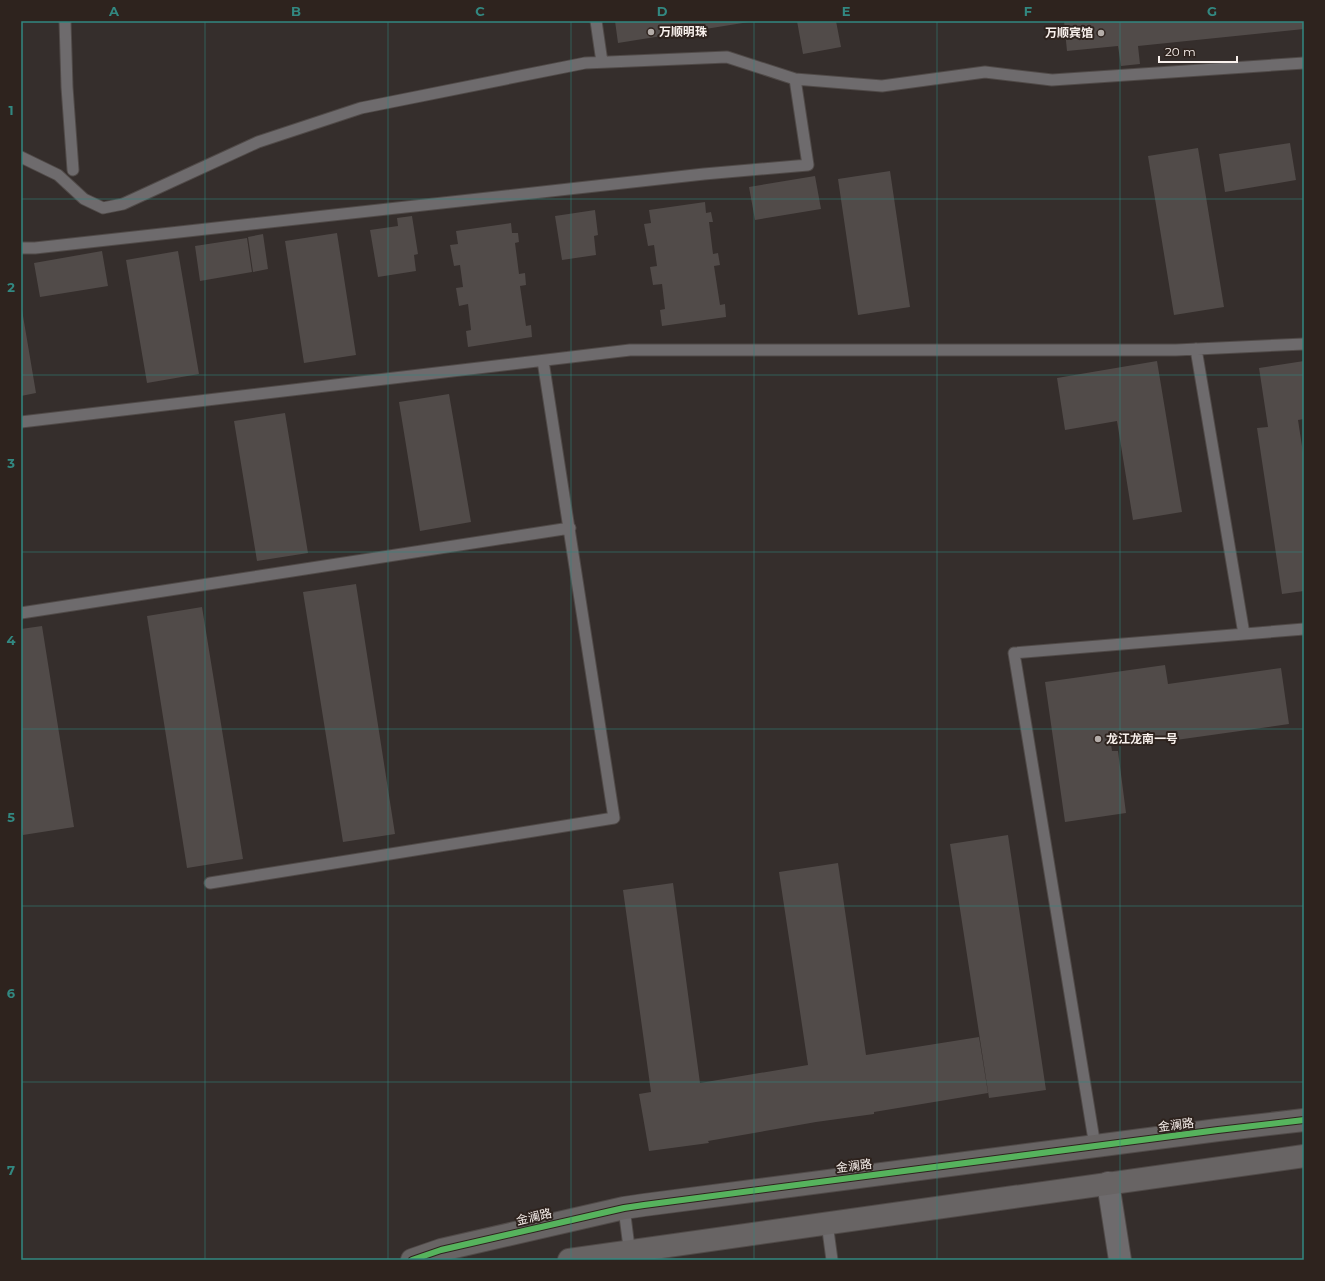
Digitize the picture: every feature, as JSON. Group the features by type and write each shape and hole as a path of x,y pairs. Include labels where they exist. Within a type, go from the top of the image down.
{"street":[{"name":"金澜路","path":"412,1260 441,1250 624,1208 1304,1120"},
{"path":"570,1260 630,1255 827,1223 1304,1156"},
{"path":"1108,1183 1120,1260"}],"lane":[{"path":"65,21 67,87 73,170"},
{"path":"596,21 602,62"},
{"path":"21,157 58,175 84,199 103,208 124,204 258,142 361,108 585,63 727,57 795,79 882,86 985,72 1052,80 1304,64"},
{"path":"21,248 43,247 696,175 808,165 795,79"},
{"path":"21,422 630,350 1196,349 1304,344"},
{"path":"1196,349 1244,634"},
{"path":"210,884 614,818 543,361"},
{"path":"21,612 570,528"},
{"path":"1095,1146 1014,653 1304,629"},
{"path":"624,1208 630,1255"},
{"path":"827,1223 832,1260"}],"building":[{"name":"万顺明珠","path":"615,21 748,21 749,22 618,43"},
{"path":"797,21 836,21 841,47 803,54"},
{"path":"1064,21 1304,21 1304,29 1138,46 1140,64 1121,66 1118,46 1067,51"},
{"path":"1290,143 1296,180 1225,192 1219,154"},
{"path":"1198,148 1224,307 1174,315 1148,156"},
{"path":"890,171 910,307 858,315 838,179"},
{"path":"815,176 821,209 755,220 749,187"},
{"path":"705,202 706,213 711,212 713,222 709,222 713,254 718,253 720,265 714,266 720,305 725,304 726,317 662,326 660,310 665,309 662,284 653,285 650,267 657,266 654,245 648,246 644,224 651,223 649,210"},
{"path":"595,210 598,235 594,236 596,255 562,260 555,216"},
{"path":"412,216 418,254 414,255 416,271 378,277 370,230 398,226 397,218"},
{"path":"511,223 512,233 518,233 519,242 515,243 519,274 525,273 526,285 520,286 526,326 531,325 532,337 468,347 466,331 471,330 468,304 459,306 456,288 463,287 460,265 454,266 450,245 458,244 456,231"},
{"path":"337,233 356,355 304,363 285,241"},
{"path":"263,234 268,269 253,272 248,237"},
{"path":"247,238 252,272 200,281 195,246"},
{"path":"102,251 108,286 40,297 34,263"},
{"path":"178,251 199,374 147,383 126,260"},
{"path":"21,304 36,393 21,396"},
{"path":"1157,361 1182,512 1133,520 1117,421 1065,430 1057,378"},
{"path":"1304,361 1304,419 1298,420 1304,459 1304,591 1282,594 1257,428 1268,427 1259,368"},
{"path":"449,394 471,522 420,531 399,402"},
{"path":"285,413 308,553 257,561 234,421"},
{"path":"356,584 395,834 343,842 303,592"},
{"path":"202,607 243,859 187,868 147,616"},
{"path":"42,626 74,827 23,835 21,821 21,629"},
{"name":"龙江龙南一号","path":"1165,665 1168,684 1281,668 1289,724 1176,740 1176,735 1111,744 1112,751 1118,751 1126,813 1065,822 1045,682"},
{"path":"1008,835 1046,1090 989,1098 950,844"},
{"path":"838,863 866,1055 979,1037 988,1093 874,1112 874,1114 816,1122 708,1141 709,1143 649,1151 639,1094 651,1092 623,890 673,883 700,1083 808,1065 779,872"}],"cycle path":[{"path":"412,1260 441,1250 624,1208 1304,1120"}],"place":[{"name":"万顺明珠","path":"651,32"},
{"name":"万顺宾馆","path":"1101,33"},
{"name":"龙江龙南一号","path":"1098,739"}]}
